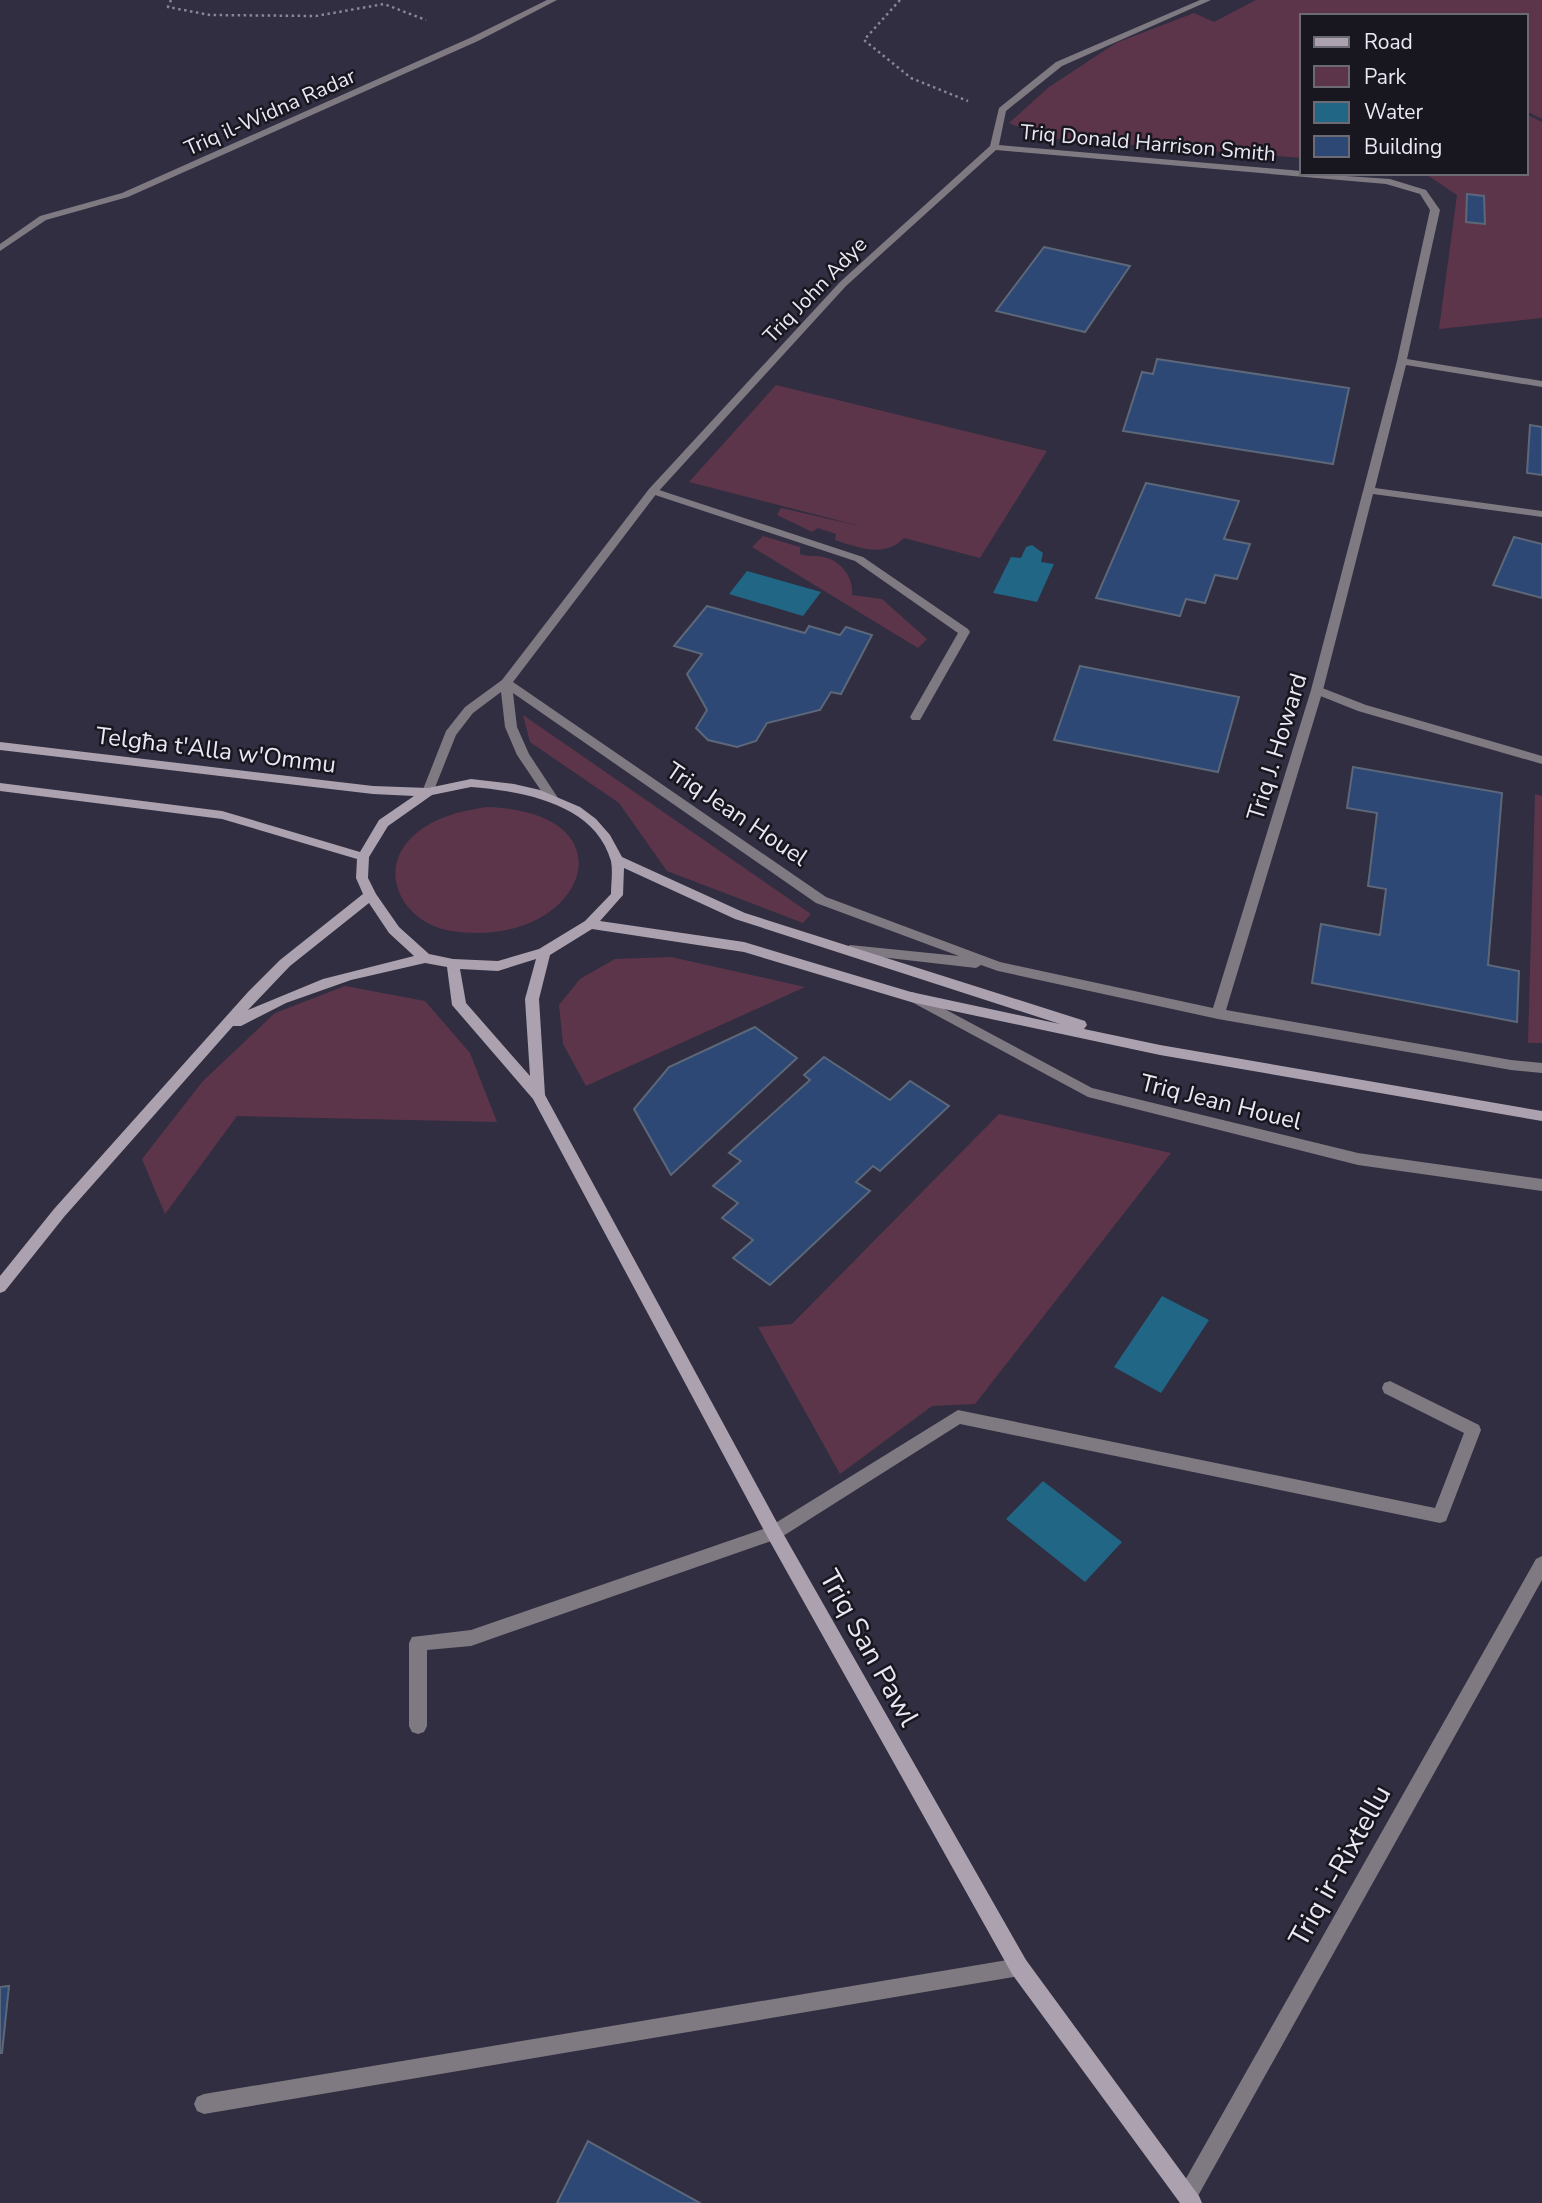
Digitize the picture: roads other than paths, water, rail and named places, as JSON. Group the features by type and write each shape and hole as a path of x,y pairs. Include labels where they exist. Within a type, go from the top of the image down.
{"main road":[{"name":"Telgħa t'Alla w'Ommu","path":"0,746 373,790 428,792"},
{"path":"229,1026 272,1001 314,986 425,958 453,964 498,966 544,953 590,924 617,895 617,860 601,830 581,811 552,798 506,785 471,783 428,792 383,823 363,857 362,878 394,930 425,958"},
{"path":"0,787 222,815 363,857"},
{"name":"Triq Jean Houel","path":"617,860 740,916 1160,1050"},
{"path":"0,1287 75,1193 285,963 370,895"},
{"name":"Triq Jean Houel","path":"590,924 744,947 911,996 1160,1050 1542,1116"},
{"name":"Triq San Pawl","path":"538,1095 532,999 544,953"},
{"name":"Triq San Pawl","path":"453,964 459,1005 538,1095 774,1533 1019,1968 1189,2200"}],"street":[{"name":"Triq il-Widna Radar","path":"0,248 43,218 125,195 475,39 553,0"},
{"path":"994,147 1002,110 1059,64 1207,0"},
{"name":"Triq Donald Harrison Smith","path":"994,147 1300,173"},
{"name":"Triq John Adye","path":"428,792 450,734 469,710 506,683 653,491 843,284 994,147"},
{"name":"Triq Donald Harrison Smith","path":"1318,175 1387,181 1423,192"},
{"name":"Triq J. Howard","path":"1218,1014 1317,690 1402,361 1435,210 1423,192"},
{"path":"1402,361 1542,384"},
{"path":"1367,490 1542,514"},
{"path":"653,491 859,559 964,632 916,717"},
{"path":"506,683 511,727 523,755 552,798"},
{"name":"Triq Jean Houel","path":"506,683 821,900 998,966"},
{"path":"1317,690 1362,708 1542,760"},
{"name":"Triq Jean Houel","path":"842,949 998,966 1218,1014 1511,1065 1542,1068"},
{"name":"Triq Jean Houel","path":"911,996 1088,1092 1358,1159 1542,1185"},
{"path":"418,1726 418,1643 471,1638 774,1533 958,1416 1440,1516 1473,1430 1390,1388"},
{"name":"Triq ir-Rixtellu","path":"1189,2200 1542,1564"},
{"path":"204,2104 1019,1968"}],"water":[{"path":"1032,545 1043,553 1041,562 1054,564 1037,602 993,593 1011,557 1021,558 1026,547"},
{"path":"747,571 821,592 803,616 729,594"},
{"path":"1162,1296 1209,1320 1161,1393 1114,1367"},
{"path":"1043,1481 1122,1542 1085,1582 1006,1519"}]}
